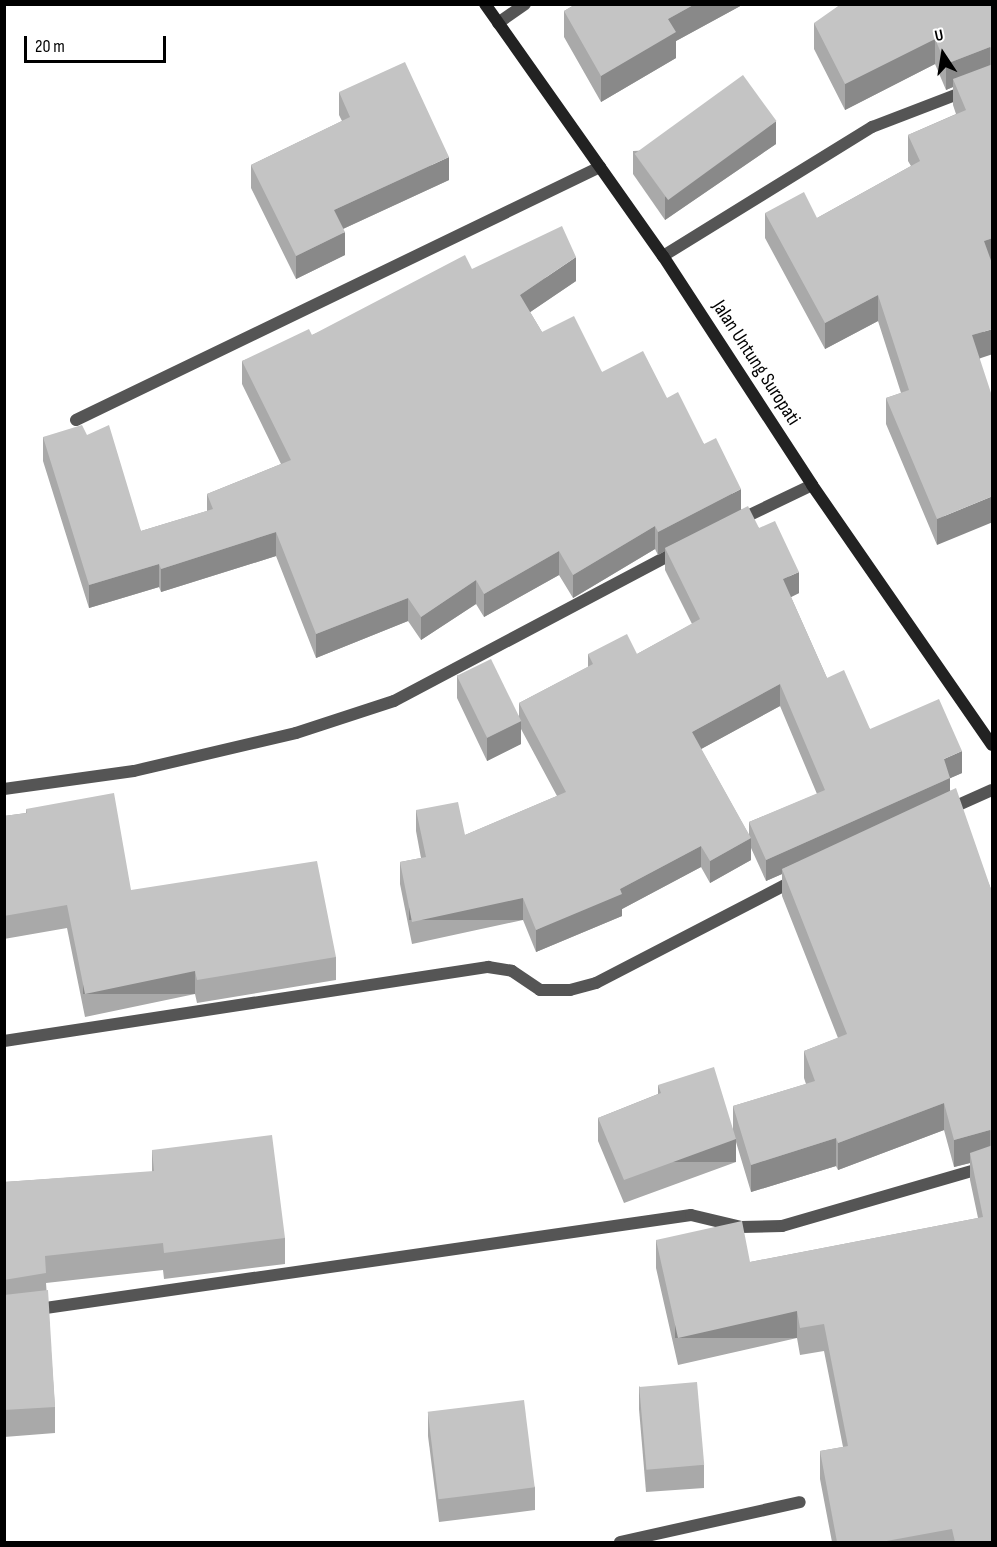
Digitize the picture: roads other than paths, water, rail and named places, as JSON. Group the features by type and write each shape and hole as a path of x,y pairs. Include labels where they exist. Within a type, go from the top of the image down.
{"main road":[{"name":"Jalan Untung Suropati","path":"485,4 663,256 812,485 993,745"}],"street":[{"path":"498,23 525,4"},
{"path":"663,256 872,128 993,81"},
{"path":"76,420 600,167"},
{"path":"720,530 812,485"},
{"path":"4,789 134,771 296,733 394,701 689,545"},
{"path":"928,818 993,789"},
{"path":"4,1041 488,967 512,971 540,990 570,990 596,983 812,872"},
{"path":"4,1314 691,1215 741,1227 782,1226 993,1165"},
{"path":"620,1542 800,1502"}]}
